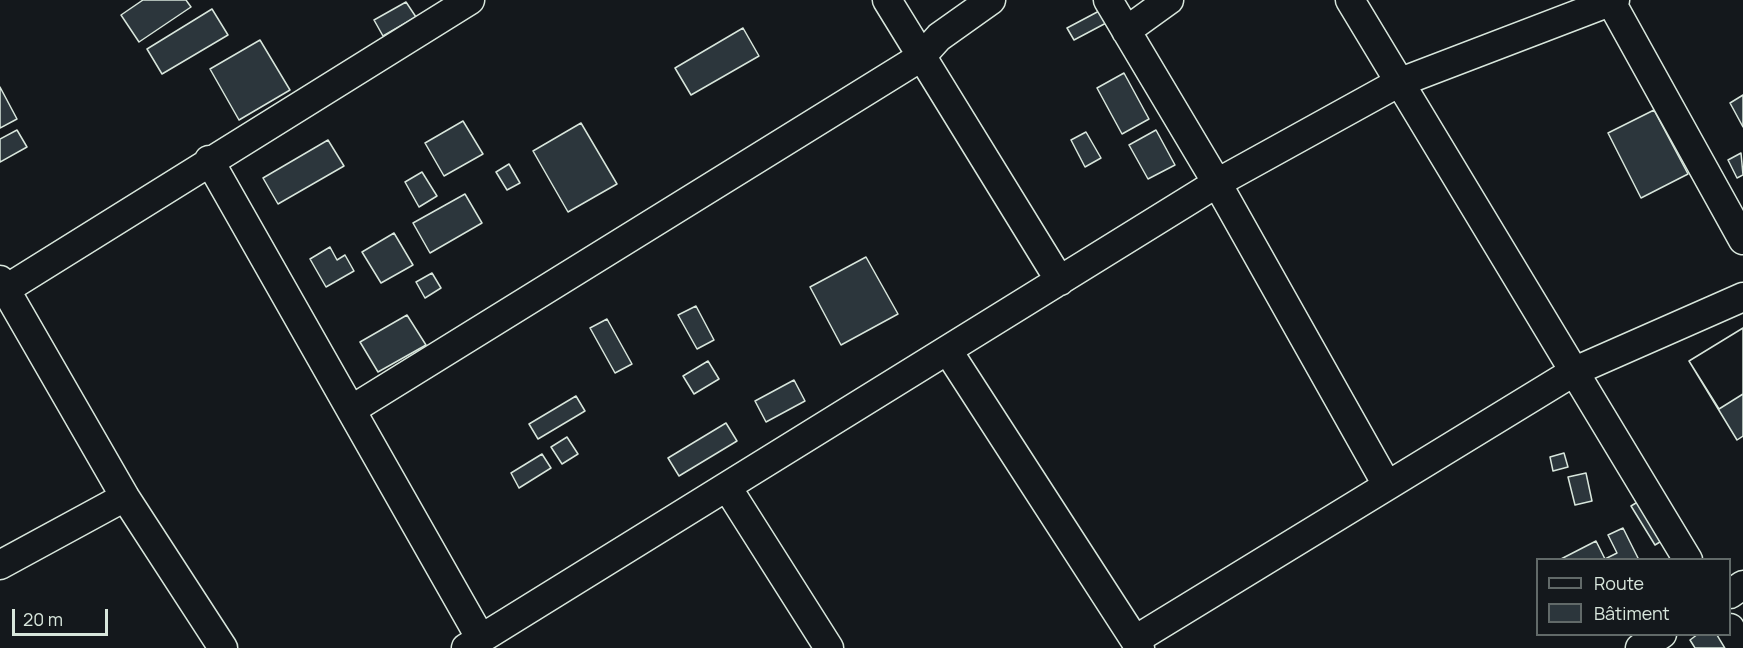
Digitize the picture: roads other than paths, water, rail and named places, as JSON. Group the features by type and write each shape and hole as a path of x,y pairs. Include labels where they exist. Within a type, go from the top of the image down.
{"street":[{"path":"223,648 125,497 3,284 470,0"},
{"path":"887,0 1060,281"},
{"path":"351,410 921,57 939,38 991,0"},
{"path":"1108,0 1217,183 1387,485"},
{"path":"1126,31 1169,0"},
{"path":"1350,0 1687,558"},
{"path":"210,160 351,410 474,643 1217,183 1398,83 1612,1 1743,240"},
{"path":"948,351 1137,644 1387,485 1575,371 1743,297"},
{"path":"727,487 829,648"},
{"path":"0,565 125,497"},
{"path":"1731,630 1742,648"},
{"path":"1640,648 1659,636"}]}
